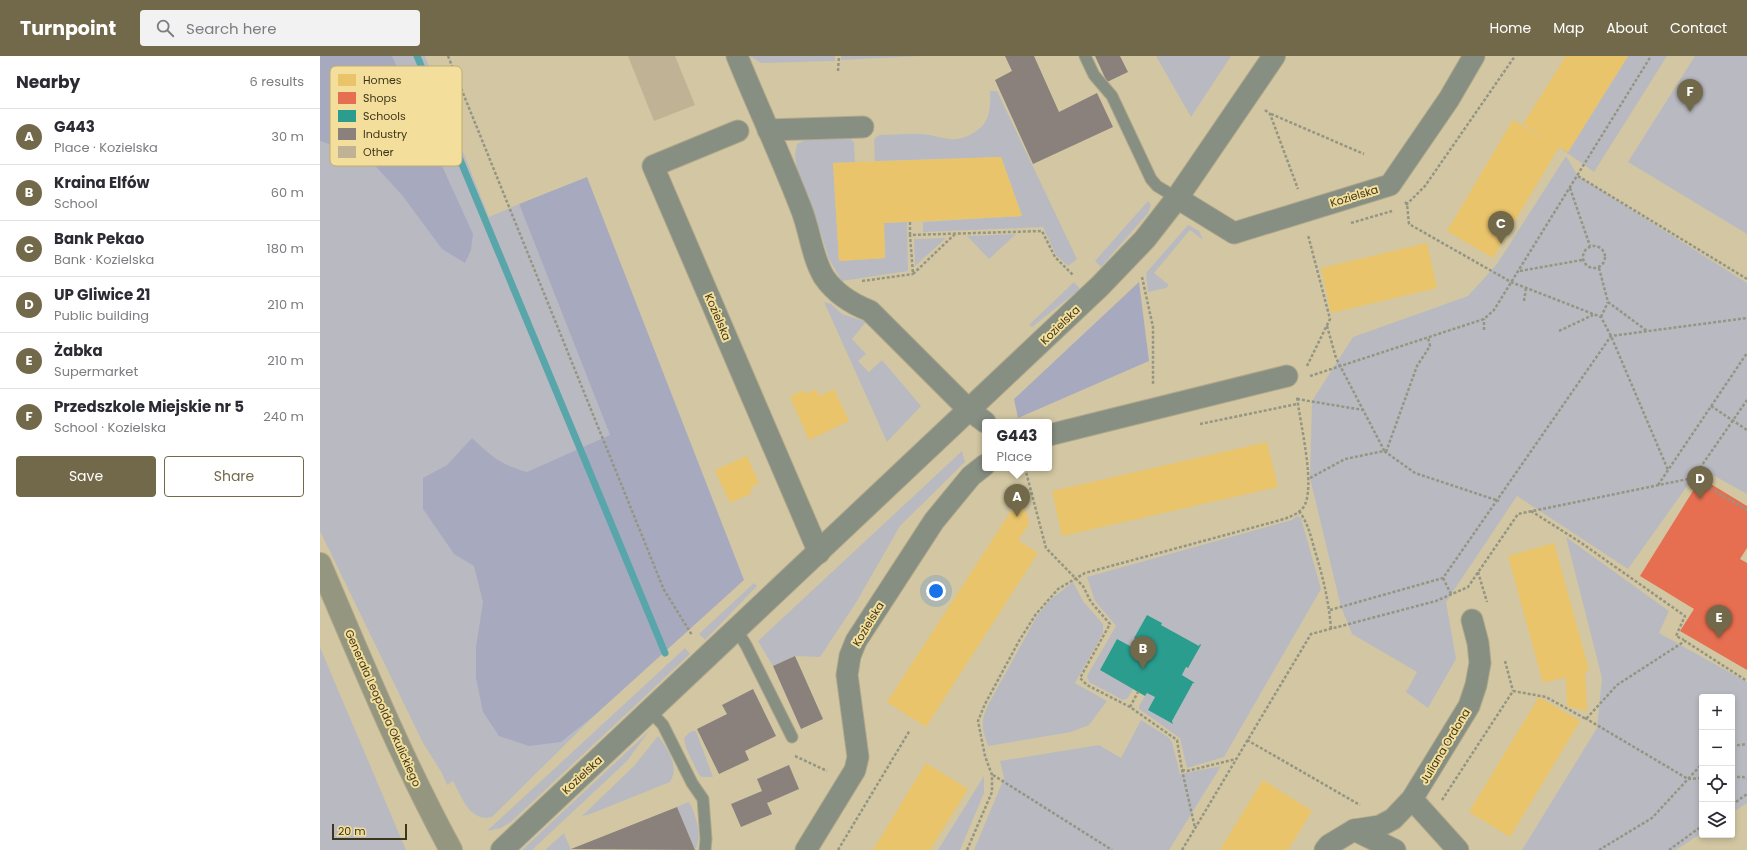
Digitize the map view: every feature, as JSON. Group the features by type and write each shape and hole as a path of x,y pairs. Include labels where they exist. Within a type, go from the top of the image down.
{"main road":[{"name":"Generała Leopolda Okulickiego","path":"320,564 406,761 427,806 451,850"}],"street":[{"path":"737,56 802,212 818,264 831,285 854,304 870,311 977,416"},
{"name":"Kozielska","path":"502,850 819,553 977,416 1146,239 1177,198 1274,56"},
{"name":"Kozielska","path":"1177,198 1234,233 1390,185 1449,99 1474,56"},
{"path":"768,130 863,126"},
{"name":"Kozielska","path":"738,131 653,166 819,553"},
{"path":"1052,434 1294,378"},
{"name":"Kozielska","path":"806,850 855,770 858,757 847,675 850,656 856,641 934,521 971,476 982,467"},
{"name":"Juliana Ordona","path":"1325,850 1330,845 1354,830 1380,826 1394,819 1412,799 1469,706 1474,692 1480,663 1478,644 1472,620"},
{"path":"1412,799 1458,850"},
{"path":"1354,830 1395,850"}],"lane":[{"path":"1085,56 1094,75 1112,96 1151,179 1157,186 1177,198"},
{"path":"736,630 746,645 792,737"},
{"path":"650,711 662,725 692,783 703,799 706,839 705,850"}],"path":[{"path":"448,56 452,66"},
{"path":"838,71 839,56"},
{"path":"1294,378 1340,366 1484,319 1494,310 1651,56"},
{"path":"462,91 664,590 692,635"},
{"path":"1264,109 1270,114 1364,154"},
{"path":"967,850 992,792 992,774 985,756 978,721 985,704 1019,641 1036,614 1058,589 1074,578 1085,573 1293,516 1308,499 1310,478 1294,378 1330,318 1296,182 1270,114"},
{"path":"1578,176 1747,279"},
{"path":"1390,185 1407,204 1409,224 1511,282 1601,317 1611,336 1668,470"},
{"path":"1570,188 1590,246"},
{"path":"910,222 913,274"},
{"path":"910,235 1042,231 1055,257 1072,275"},
{"path":"831,285 913,274 955,234"},
{"path":"1582,260 1584,250 1590,246 1598,246 1604,251 1604,262 1599,268"},
{"path":"1519,271 1582,260"},
{"path":"1582,260 1589,268 1599,268"},
{"path":"1599,268 1608,302 1647,331"},
{"path":"1140,272 1153,328 1153,389"},
{"path":"1524,301 1526,288"},
{"path":"1601,317 1608,302"},
{"path":"1559,331 1594,314"},
{"path":"1330,610 1444,578 1499,501 1611,336 1747,318"},
{"path":"1484,319 1484,330"},
{"path":"1326,326 1340,366 1386,452 1415,473 1499,501"},
{"path":"1386,452 1417,366 1430,346 1428,337"},
{"path":"1658,485 1747,353"},
{"path":"1297,399 1363,410"},
{"path":"1693,478 1747,400"},
{"path":"1711,406 1747,430"},
{"path":"1310,478 1345,459 1384,451 1386,452"},
{"path":"1026,471 1046,548 1083,586 1091,602 1110,624 1080,678 1087,685 1130,708 1177,740 1195,828"},
{"path":"1182,850 1311,634 1436,600 1468,587 1518,514 1693,478 1747,510"},
{"path":"1299,511 1306,520 1323,578 1330,610 1331,629"},
{"path":"1531,511 1580,542 1685,616 1676,636 1685,640 1747,681"},
{"path":"1444,578 1451,594"},
{"path":"1586,718 1617,685 1685,640"},
{"path":"1439,805 1513,691 1546,697 1586,718 1688,779 1699,778"},
{"path":"1130,708 1138,692"},
{"path":"838,850 910,730"},
{"path":"1247,740 1361,806"},
{"path":"1735,746 1747,744"},
{"path":"794,755 828,772"},
{"path":"1182,770 1187,771 1236,759"},
{"path":"1599,850 1652,818 1700,766"},
{"path":"992,774 1112,850"},
{"path":"1735,777 1743,777 1747,779"},
{"path":"1735,803 1747,794"},
{"path":"1669,850 1699,828"}],"shaded area":[{"path":"320,56 425,56 429,66 330,66 330,166 462,166 462,149 489,217 519,204 610,435 595,715 492,817 484,818 477,816 467,807 453,781 447,785 442,773 423,743 320,531"},
{"path":"320,56 392,56 397,66 330,66 330,145 320,141"},
{"path":"750,56 835,56 835,61 761,63"},
{"path":"841,56 921,56 841,60"},
{"path":"1156,56 1231,56 1191,117"},
{"path":"1628,56 1667,56 1594,172 1559,147 1568,152"},
{"path":"1695,56 1747,56 1747,234 1628,162"},
{"path":"990,91 997,91 1077,259 1068,266 1056,255 1043,227 923,232 923,222 1022,216 1001,157 875,161 874,140 880,135 924,134 954,139 968,136 975,132 987,118 990,106"},
{"path":"847,136 854,142 855,162 833,163 839,261 885,258 884,223 907,222 908,271 842,281 829,259 809,197 797,171 795,155 797,144 803,141 813,138"},
{"path":"1566,156 1578,176 1747,283 1747,494 1700,468 1628,569 1517,496 1446,602 1456,659 1428,708 1406,692 1417,672 1352,634 1341,607 1310,478 1312,401 1353,337 1468,296 1497,264"},
{"path":"375,166 442,166 473,234 471,250 465,263 442,249 402,195"},
{"path":"587,177 744,580 595,715 561,742 529,746 499,736 483,712 476,678 476,647 483,602 474,566 454,554 423,509 423,478 447,465 472,438 503,463 527,472 610,435 519,204"},
{"path":"1148,201 1151,205 1148,213 1101,267 1095,261"},
{"path":"1188,225 1199,231 1203,240 1190,230 1154,273 1169,285 1166,288 1148,292 1146,273"},
{"path":"1016,234 989,259 967,236"},
{"path":"946,238 915,266 914,239"},
{"path":"1074,282 1080,289 1032,327 1029,325"},
{"path":"1139,282 1149,361 1018,418 1014,399"},
{"path":"824,302 831,304 842,314 866,322 852,339 866,354 858,361 869,372 882,360 921,406 887,442"},
{"path":"962,451 965,462 900,526 857,601 820,657 795,656 773,666 758,641"},
{"path":"1297,516 1301,518 1321,589 1224,757 1187,768 1180,738 1139,709 1139,706 1147,693 1155,697 1148,710 1173,724 1172,721 1193,683 1195,683 1182,675 1186,667 1188,668 1201,645 1199,646 1161,625 1162,623 1147,615 1134,638 1136,640 1132,647 1117,639 1100,670 1133,689 1128,698 1123,700 1089,682 1087,676 1116,626 1095,601 1087,577 1292,520"},
{"path":"1566,537 1669,611 1659,633 1747,682 1747,803 1735,811 1735,694 1699,694 1699,835 1676,850 1522,850 1597,728 1602,678"},
{"path":"1073,582 1083,601 1103,624 1103,633 1075,683 1107,701 1089,725 1071,732 988,746 984,735 983,721 988,705 1037,616 1051,599"},
{"path":"754,583 757,586 705,640 699,634"},
{"path":"320,647 330,671 406,850 320,850"},
{"path":"685,648 690,654 511,822 501,828 487,831"},
{"path":"1141,720 1168,737 1172,742 1180,774 1221,766 1169,850 974,850 1004,778 1000,761 1099,745 1121,758"},
{"path":"649,731 627,761 532,850 522,850"},
{"path":"696,731 713,777 702,777 699,775 686,748 684,738 690,732"},
{"path":"658,736 672,758 674,770 670,782 588,815 582,816 634,766"},
{"path":"984,776 984,793 960,850 938,850"},
{"path":"688,802 691,805 695,816 699,833 695,850 677,807"},
{"path":"564,833 571,850 545,850"}],"building: Homes":[{"path":"1566,56 1628,56 1568,152 1559,147 1493,258 1447,231 1513,120 1547,140 1523,124"},
{"path":"1001,157 1022,216 884,223 885,258 839,261 833,163"},
{"path":"1427,243 1437,288 1331,313 1321,268"},
{"path":"816,389 819,396 834,389 849,421 809,440 790,397 803,390 805,394"},
{"path":"1267,442 1278,487 1062,536 1052,491"},
{"path":"747,456 759,483 750,488 752,493 730,503 715,470"},
{"path":"1015,505 1026,511 1029,524 1018,540 1038,553 926,727 887,702"},
{"path":"1554,543 1589,670 1585,672 1587,711 1567,706 1566,677 1543,683 1508,556"},
{"path":"1539,697 1580,721 1510,837 1469,812"},
{"path":"926,763 968,789 930,850 873,850"},
{"path":"1263,780 1312,811 1288,850 1220,850"}],"building: Shops":[{"path":"1701,478 1747,506 1747,548 1740,559 1747,563 1747,670 1680,631 1694,609 1640,576"}],"building: Schools":[{"path":"1147,615 1162,623 1161,625 1199,646 1200,644 1201,645 1188,668 1186,667 1182,675 1195,683 1193,683 1172,721 1173,724 1148,710 1155,697 1147,693 1145,696 1100,670 1117,639 1132,647 1136,640 1134,638"}],"building: Industry":[{"path":"1005,56 1034,56 1059,112 1097,93 1113,127 1033,164 995,80 1012,71"},
{"path":"1095,56 1120,56 1128,72 1107,82"},
{"path":"795,656 823,719 801,729 773,666"},
{"path":"753,689 776,736 745,751 749,760 719,774 697,729 727,714 722,705"},
{"path":"789,765 799,789 767,803 772,814 741,827 731,804 762,791 757,779"},
{"path":"677,807 695,850 571,849"}],"building: Other":[{"path":"628,56 675,56 695,105 654,121"}],"waterway":[{"path":"417,56 421,66"},
{"path":"462,164 665,653"}],"place":[{"name":"Przedszkole Miejskie nr 5","path":"1690,112"},
{"name":"Bank Pekao","path":"1501,244"},
{"name":"UP Gliwice 21","path":"1700,499"},
{"name":"G443","path":"1017,517"},
{"name":"Żabka","path":"1719,638"},
{"name":"Kraina Elfów","path":"1143,669"}]}
